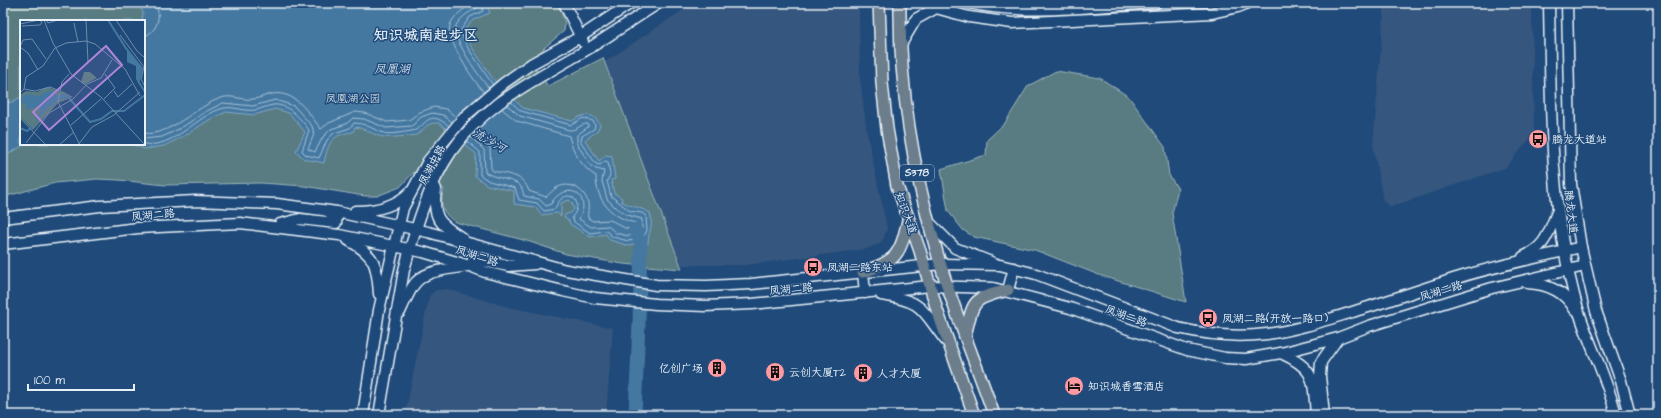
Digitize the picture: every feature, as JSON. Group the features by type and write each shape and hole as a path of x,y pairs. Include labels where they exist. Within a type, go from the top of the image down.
{"main road":[{"name":"知识大道","path":"900,3 900,46 907,112 915,165 941,264 965,337 994,415"},
{"name":"知识大道","path":"878,5 882,83 888,135 897,186 974,415"},
{"path":"863,272 882,266 897,253 904,238 908,220"},
{"path":"965,337 971,309 974,303 986,296 1008,290"}],"street":[{"path":"564,3 587,50"},
{"name":"凤湖中路","path":"363,415 379,310 398,225 403,208 420,175 439,145 464,117 504,83 531,64 580,37 631,3"},
{"name":"凤湖中路","path":"379,415 394,324 410,250 416,229 438,177 451,152 473,127 496,105 539,76 587,50 659,3"},
{"path":"969,3 987,7 1023,9 1156,3"},
{"path":"900,46 916,19 933,5 969,17 1012,23 1212,13 1232,9 1248,3"},
{"name":"腾龙大道","path":"1549,3 1550,111 1555,186 1564,251 1583,326 1609,390 1616,415"},
{"name":"腾龙大道","path":"1567,3 1571,184 1581,247 1596,311 1630,415"},
{"path":"337,212 365,211 387,207 407,195 420,175"},
{"path":"438,177 434,202 436,216 443,226 475,246"},
{"path":"1555,186 1571,184"},
{"name":"凤湖二路","path":"3,218 100,206 195,201 258,202 337,212 416,229 543,264 656,285 706,286 751,284 941,264 1000,265 1036,274 1178,328 1196,332 1242,336 1290,331 1512,262 1581,247"},
{"path":"1512,262 1530,254 1544,243 1549,234 1558,208"},
{"path":"270,226 300,219 334,224 337,222 338,217 324,210"},
{"name":"凤湖二路","path":"3,244 181,225 240,223 339,235 394,246 470,266 485,272 563,291 656,304 705,306 752,304 930,286 993,288 1008,290 1070,308 1187,350 1225,358 1246,359 1281,353 1338,338 1402,316 1517,282 1585,266"},
{"path":"930,223 955,248 1000,265"},
{"path":"339,235 360,247 372,258 378,274 379,310"},
{"path":"485,272 475,266 472,261 473,259 508,266 543,264"},
{"path":"377,324 394,324 413,286 422,277 436,271 470,266"},
{"path":"1008,290 1014,268"},
{"path":"863,272 865,293 899,298 914,303 927,314 951,347"},
{"path":"1517,282 1541,284 1559,292 1572,304 1583,326"},
{"path":"1324,415 1320,376 1321,362 1338,338"},
{"path":"1591,348 1607,342"},
{"path":"1281,353 1300,362 1312,378 1316,415"}],"shaded area":[{"path":"693,3 856,3 859,6 860,78 867,133 887,228 884,238 879,244 866,249 746,265 681,265 605,62"},
{"path":"1381,3 1532,3 1534,134 1505,168 1390,207 1383,201 1373,146 1384,10"},
{"path":"447,289 508,307 613,328 606,415 405,415 429,296 436,290"}],"green space":[{"name":"凤凰湖公园","path":"3,3 558,3 565,23 564,31 545,47 531,62 548,86 603,58 682,269 623,264 566,254 527,241 455,222 444,212 442,199 444,189 414,172 400,187 377,196 365,196 304,186 261,183 165,185 97,179 55,183 3,197"},
{"path":"1056,71 1100,78 1129,97 1165,147 1169,175 1178,189 1172,213 1186,302 1099,275 1035,250 974,237 963,230 948,211 941,169 986,155 987,140 1005,123 1028,86"}],"water":[{"name":"凤凰湖","path":"137,3 486,3 490,13 473,20 464,30 471,46 493,79 523,108 572,121 584,115 594,117 600,125 597,131 585,140 599,161 606,155 612,156 615,179 611,180 614,193 622,198 621,201 650,213 651,226 648,244 633,244 629,246 610,240 606,234 590,237 570,224 564,217 566,214 571,213 574,209 569,200 561,203 561,216 557,213 541,215 535,207 514,204 514,191 487,185 475,176 476,154 439,123 428,125 416,135 395,137 380,136 355,127 353,132 340,135 332,141 327,150 324,163 304,159 296,151 305,132 289,113 275,109 254,115 226,112 164,146 145,149 133,145 145,145 145,20 142,20 143,12"},
{"path":"20,98 20,145 24,145 3,157 3,101 5,103 12,102"}],"waterway":[{"name":"流沙河","path":"635,229 641,244 635,415"}],"place":[{"name":"腾龙大道站","path":"1538,139"},
{"name":"凤湖二路东站","path":"813,267"},
{"name":"凤湖二路(开放一路口)","path":"1208,318"},
{"name":"亿创广场","path":"717,368"},
{"name":"云创大厦T2","path":"775,372"},
{"name":"人才大厦","path":"863,373"},
{"name":"知识城香雪酒店","path":"1074,386"}],"district":[{"name":"知识城南起步区","path":"426,35"}]}
